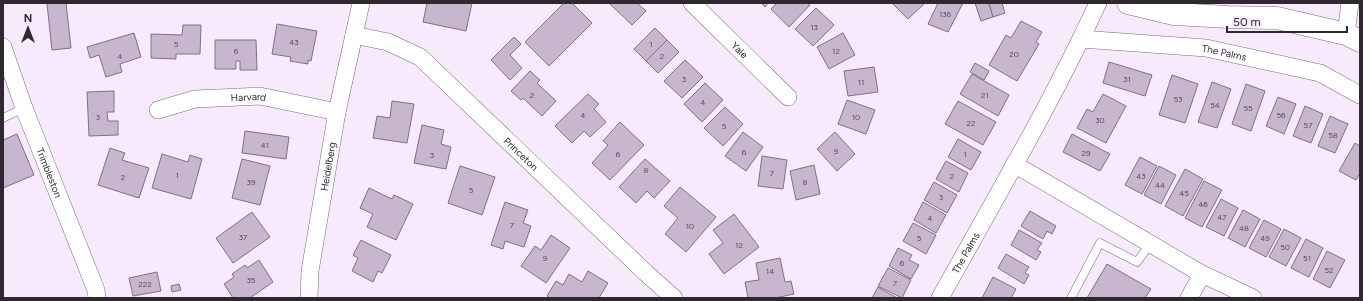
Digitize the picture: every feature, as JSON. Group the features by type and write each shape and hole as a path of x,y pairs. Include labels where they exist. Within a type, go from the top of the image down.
{"street":[{"name":"Heidelberg","path":"309,298 310,271 338,112 361,3"},
{"name":"Yale","path":"692,3 788,97"},
{"name":"The Palms","path":"940,298 1081,40 1098,3"},
{"path":"1128,3 1174,14 1277,18 1353,37 1350,3"},
{"name":"Princeton","path":"354,35 388,42 420,57 674,298"},
{"name":"The Palms","path":"1081,40 1206,48 1320,73 1360,95"},
{"name":"Trimbleston","path":"3,47 24,108 96,290 97,298"},
{"name":"Harvard","path":"158,110 195,99 260,96 338,112"},
{"path":"1014,164 1202,274 1253,298"},
{"path":"1189,298 1202,274"}],"lane":[{"path":"3,118 24,108"},
{"path":"1071,298 1100,243 1138,262 1150,244"}],"building":[{"path":"45,3 66,3 71,48 52,50 47,4"},
{"path":"427,3 472,3 466,31 423,22"},
{"path":"564,3 572,3 592,23 549,66 525,42"},
{"path":"609,3 637,3 646,11 632,25"},
{"path":"761,3 768,3 765,7"},
{"path":"777,3 807,3 810,5 789,27 771,9"},
{"path":"892,3 925,3 908,19"},
{"path":"938,3 963,3 948,32 928,24"},
{"path":"975,3 989,3 993,17 981,21"},
{"path":"989,3 1002,3 1005,13 993,17"},
{"path":"816,8 834,25 813,46 795,29"},
{"path":"1021,21 1042,32 1036,42 1039,44 1017,81 989,65 1006,35 1011,38"},
{"path":"277,24 317,31 311,61 308,60 308,64 290,61 291,57 272,54"},
{"path":"183,25 201,25 200,54 176,54 176,59 151,58 151,34 182,35"},
{"path":"655,28 667,40 646,61 634,49"},
{"path":"134,33 141,57 120,64 122,72 106,77 99,55 90,58 87,47"},
{"path":"843,33 855,55 829,69 817,47"},
{"path":"514,37 521,44 510,55 522,68 510,80 491,60"},
{"path":"215,40 256,40 257,70 240,70 240,61 236,61 236,69 215,69"},
{"path":"667,40 679,52 658,73 646,61"},
{"path":"685,60 703,77 682,98 664,81"},
{"path":"1109,62 1152,75 1145,96 1103,83"},
{"path":"975,63 989,71 984,80 970,72"},
{"path":"874,67 878,92 848,96 844,71"},
{"path":"530,71 540,80 537,83 556,101 542,116 523,98 521,100 511,91"},
{"path":"972,74 1009,95 998,116 960,94"},
{"path":"1172,75 1198,84 1185,123 1159,115"},
{"path":"1212,82 1231,89 1217,128 1198,122"},
{"path":"705,83 723,100 702,122 684,104"},
{"path":"1246,84 1265,91 1251,131 1232,124"},
{"path":"114,91 114,112 107,112 108,121 118,121 118,135 89,136 87,92"},
{"path":"588,94 599,104 594,109 606,122 590,137 584,131 572,143 555,126"},
{"path":"1103,94 1126,106 1106,143 1077,128 1087,109 1093,112"},
{"path":"1278,97 1296,104 1284,134 1266,126"},
{"path":"847,100 875,110 866,134 838,124"},
{"path":"392,101 414,104 407,143 373,138 377,116 390,118"},
{"path":"958,101 996,122 983,145 945,124"},
{"path":"1305,106 1323,114 1311,143 1293,136"},
{"path":"725,107 743,124 723,146 704,128"},
{"path":"1330,116 1348,124 1335,153 1318,146"},
{"path":"620,122 644,145 610,180 592,163 608,145 603,141"},
{"path":"422,125 444,130 441,144 451,147 446,169 414,163"},
{"path":"245,131 289,137 286,159 242,153"},
{"path":"743,132 763,147 746,171 725,156"},
{"path":"835,132 855,154 837,171 817,149"},
{"path":"17,134 34,175 3,188 3,140"},
{"path":"1072,134 1110,154 1100,171 1063,152"},
{"path":"958,139 981,152 971,170 948,157"},
{"path":"1355,143 1360,146 1360,173 1356,180 1339,171"},
{"path":"110,148 125,153 122,160 149,168 139,198 98,185"},
{"path":"162,154 188,162 190,155 202,159 191,199 152,188"},
{"path":"762,156 787,160 783,189 758,186"},
{"path":"1140,157 1157,166 1142,194 1125,185"},
{"path":"242,159 270,166 260,205 232,198"},
{"path":"645,159 670,181 654,198 647,191 636,203 619,187"},
{"path":"946,161 968,173 959,192 936,179"},
{"path":"814,165 820,194 796,200 790,171"},
{"path":"460,166 495,177 482,215 448,203"},
{"path":"1159,166 1176,175 1161,204 1144,195"},
{"path":"1185,169 1203,179 1183,216 1165,206"},
{"path":"1204,181 1222,190 1202,227 1185,218"},
{"path":"934,182 957,195 947,213 924,200"},
{"path":"680,187 716,217 686,252 665,234 678,218 664,206"},
{"path":"369,188 392,199 394,195 413,204 396,240 367,227 373,214 360,208"},
{"path":"1221,199 1238,208 1224,236 1206,227"},
{"path":"505,202 528,210 523,223 531,226 524,247 505,241 503,249 491,245"},
{"path":"923,202 946,215 936,233 914,220"},
{"path":"1243,210 1260,219 1245,247 1228,238"},
{"path":"1030,211 1056,226 1052,234 1047,231 1043,239 1021,226"},
{"path":"252,212 270,237 233,263 216,238"},
{"path":"734,214 759,247 724,274 709,254 723,243 713,230"},
{"path":"1264,220 1281,229 1266,257 1249,248"},
{"path":"913,223 936,235 926,254 903,241"},
{"path":"1284,229 1301,238 1286,266 1269,257"},
{"path":"1019,230 1042,243 1037,250 1041,252 1036,260 1011,245"},
{"path":"551,235 570,248 546,283 521,266 535,246 541,250"},
{"path":"1306,239 1323,248 1309,277 1291,268"},
{"path":"361,240 391,255 382,273 378,271 373,282 352,271 358,258 353,255"},
{"path":"898,248 912,255 909,260 919,265 911,279 889,266"},
{"path":"1327,251 1345,260 1330,288 1313,279"},
{"path":"1006,254 1029,267 1025,273 1029,275 1024,284 998,268"},
{"path":"780,258 785,282 791,281 794,294 775,298 748,298 745,282 759,280 756,263"},
{"path":"259,260 273,282 250,298 233,298 224,284 234,277 232,274 245,265 247,268"},
{"path":"1107,264 1151,289 1145,298 1087,298"},
{"path":"888,268 911,280 902,298 878,286"},
{"path":"588,271 608,283 599,298 550,298 547,296 556,281 563,285 569,274 582,282"},
{"path":"157,272 161,291 133,296 129,278"},
{"path":"993,277 1016,289 1011,298 982,298"},
{"path":"179,284 181,290 172,292 171,286"},
{"path":"878,287 897,298 872,298"}]}
